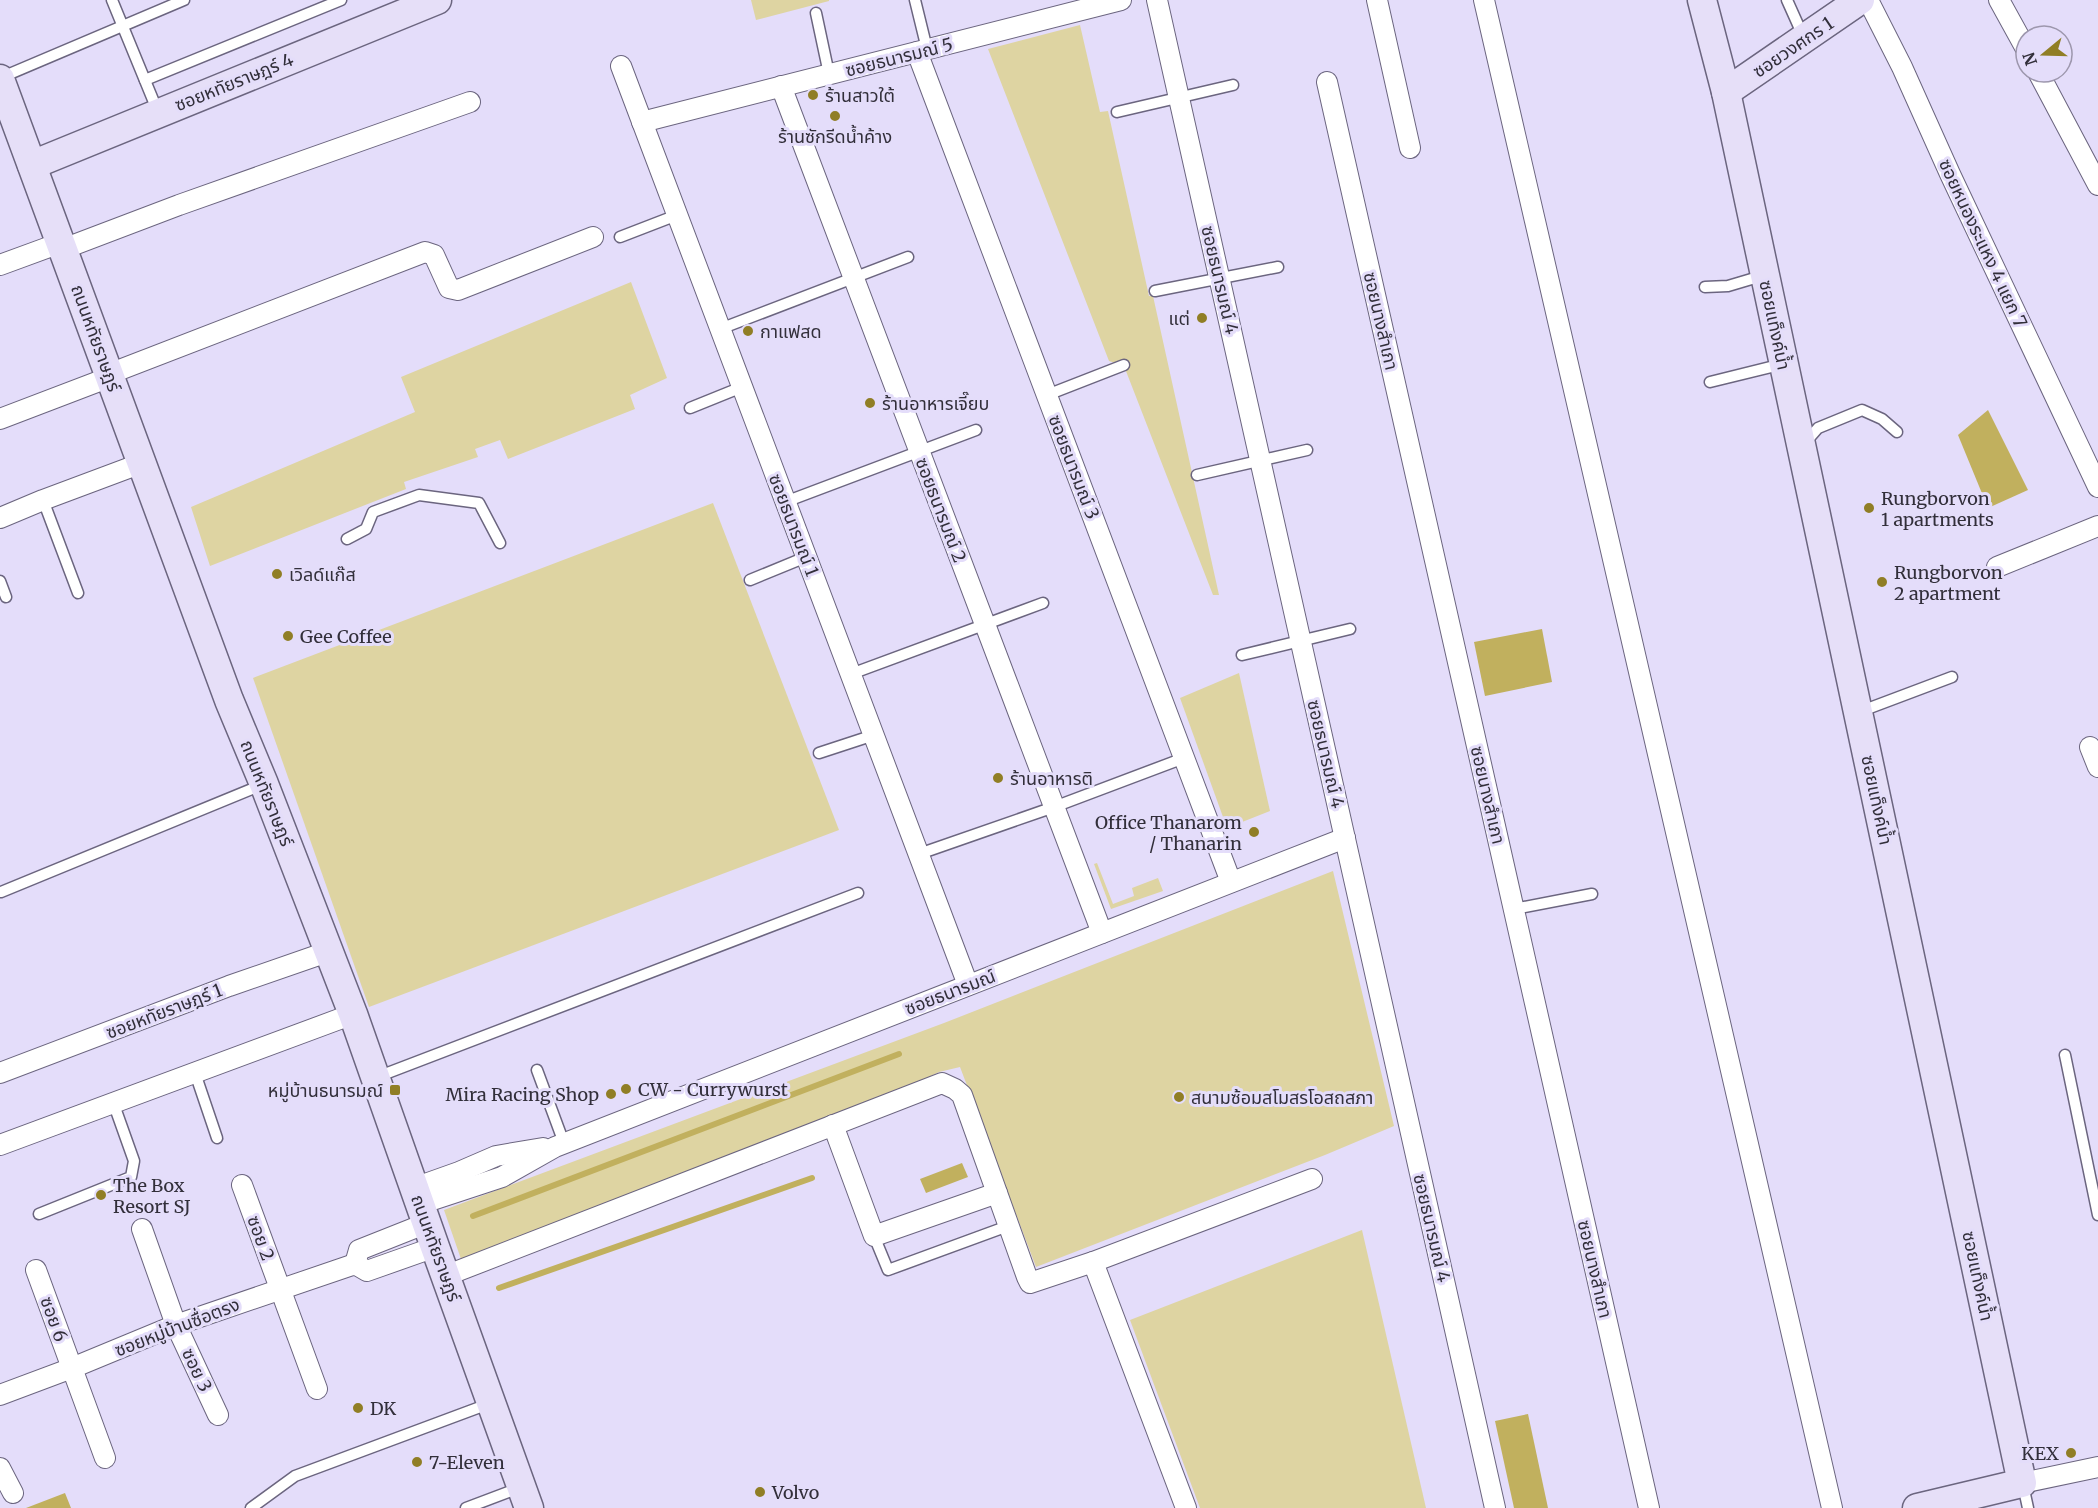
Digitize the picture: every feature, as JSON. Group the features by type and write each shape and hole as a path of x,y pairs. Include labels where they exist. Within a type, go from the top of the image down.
{"street":[{"name":"ซอยหทัยราษฎร์ 4","path":"32,165 437,0"},
{"name":"ซอยธนารมณ์ 5","path":"642,122 922,51 1084,5 1121,0"},
{"name":"ซอยธนารมณ์ 4","path":"1158,0 1495,1508"},
{"path":"1377,0 1410,148"},
{"path":"1484,0 1832,1508"},
{"path":"1702,0 1726,92"},
{"name":"ซอยวงศกร 1","path":"1726,92 1805,40 1860,0"},
{"name":"ซอยหนองระแหง 4 แยก 7","path":"1868,0 1902,67 1970,218 2098,487"},
{"path":"1999,0 2014,27"},
{"name":"ซอยธนารมณ์ 3","path":"922,51 1047,396 1231,882"},
{"name":"ซอยธนารมณ์ 1","path":"621,66 968,985"},
{"name":"ถนนหทัยราษฎร์","path":"0,78 229,700 330,951 525,1498"},
{"name":"ซอยนางสำเภา","path":"1327,82 1648,1508"},
{"path":"2044,84 2098,185"},
{"name":"ซอยธนารมณ์ 2","path":"781,86 1102,933"},
{"name":"ซอยแท็งค์น้ำ","path":"1726,92 2025,1495"},
{"path":"0,265 62,246 470,102"},
{"path":"0,419 425,252 434,255 448,288 458,290 592,237"},
{"path":"0,518 142,463"},
{"path":"1997,567 2098,526"},
{"path":"2090,747 2098,768"},
{"name":"ซอยธนารมณ์","path":"424,1216 560,1145 1345,838"},
{"name":"ซอยหทัยราษฎร์ 1","path":"0,1073 229,986 330,951"},
{"path":"0,1145 353,1014"},
{"path":"445,1276 942,1083 962,1095 1030,1283 1093,1262 1312,1179"},
{"path":"834,1125 874,1236 996,1193"},
{"name":"ซอย 2","path":"242,1185 317,1389"},
{"name":"ซอยหมู่บ้านซื่อตรง","path":"0,1395 176,1325 355,1264 368,1271 424,1216"},
{"name":"ซอย 3","path":"142,1229 176,1325 218,1415"},
{"path":"1093,1262 1186,1508"},
{"name":"ซอย 6","path":"36,1270 105,1458"},
{"path":"1917,1508 2025,1495 2098,1467"},
{"path":"0,1468 13,1493"}],"lane":[{"path":"112,0 159,112"},
{"path":"0,78 184,0"},
{"path":"145,80 341,0"},
{"path":"915,0 922,51"},
{"path":"1787,0 1805,40"},
{"path":"816,13 829,75"},
{"path":"1117,112 1233,85"},
{"path":"620,237 677,214"},
{"path":"720,329 908,257"},
{"path":"1155,291 1278,267"},
{"path":"1706,287 1728,286 1765,275"},
{"path":"1710,382 1784,364"},
{"path":"1047,396 1124,365"},
{"path":"690,408 742,387"},
{"path":"1802,447 1818,428 1862,410 1882,419 1897,432"},
{"path":"785,502 976,430"},
{"path":"1197,475 1307,450"},
{"path":"348,539 366,529 374,512 419,495 479,503 500,543"},
{"path":"43,500 78,593"},
{"path":"750,580 806,557"},
{"path":"0,581 6,597"},
{"path":"850,674 1043,603"},
{"path":"1242,655 1350,628"},
{"path":"1858,712 1952,677"},
{"path":"819,753 874,735"},
{"path":"919,854 1184,758"},
{"path":"1,892 264,784"},
{"path":"375,1078 858,893"},
{"path":"1514,909 1592,894"},
{"path":"2065,1055 2098,1215"},
{"path":"537,1070 560,1145"},
{"path":"195,1073 217,1138"},
{"path":"39,1214 131,1177 134,1161 113,1102"},
{"path":"874,1236 888,1270 1008,1226"},
{"path":"251,1508 295,1476 492,1402"},
{"path":"466,1508 525,1498"}],"shaded area":[{"path":"751,0 829,0 829,1 756,20"},
{"path":"1080,25 1100,112 1108,111 1149,296 1153,296 1219,595 1213,595 1124,366 1109,361 988,49"},
{"path":"631,282 667,378 630,395 635,409 508,459 500,440 475,449 478,457 404,482 406,489 210,566 191,507 415,412 401,377"},
{"path":"1988,410 2028,490 1988,508 1958,435"},
{"path":"713,503 839,830 369,1007 253,678"},
{"path":"1542,629 1552,682 1485,696 1474,642"},
{"path":"1239,673 1270,811 1227,828 1180,698"},
{"path":"1097,863 1113,904 1134,896 1132,888 1158,878 1163,891 1111,909 1094,864"},
{"name":"สนามซ้อมสโมสรโอสถสภา","path":"1333,871 1394,1126 1036,1267 960,1067 939,1072 833,1125 462,1262 444,1210 944,1023"},
{"path":"962,1163 968,1177 926,1193 920,1179"},
{"path":"1362,1230 1426,1508 1200,1508 1130,1320"},
{"path":"1528,1414 1548,1508 1514,1508 1495,1421"},
{"path":"65,1493 71,1508 26,1508"}],"waterway":[{"path":"473,1216 899,1054"},
{"path":"499,1288 812,1178"}],"place":[{"name":"ร้านสาวใต้","path":"813,95"},
{"name":"ร้านซักรีดน้ำค้าง","path":"835,116"},
{"name":"แต่","path":"1202,318"},
{"name":"กาแฟสด","path":"748,331"},
{"name":"ร้านอาหารเจี๊ยบ","path":"870,403"},
{"name":"Rungborvon 1 apartments","path":"1869,508"},
{"name":"เวิลด์แก๊ส","path":"277,574"},
{"name":"Rungborvon 2 apartment","path":"1882,582"},
{"name":"Gee Coffee","path":"288,636"},
{"name":"ร้านอาหารติ","path":"998,778"},
{"name":"Office Thanarom / Thanarin","path":"1254,832"},
{"name":"CW - Currywurst","path":"626,1089"},
{"name":"หมู่บ้านธนารมณ์","path":"395,1090"},
{"name":"Mira Racing Shop","path":"611,1094"},
{"name":"สนามซ้อมสโมสรโอสถสภา","path":"1179,1097"},
{"name":"The Box Resort SJ","path":"101,1195"},
{"name":"DK","path":"358,1408"},
{"name":"KEX","path":"2071,1453"},
{"name":"7-Eleven","path":"417,1462"},
{"name":"Volvo","path":"760,1492"}]}
